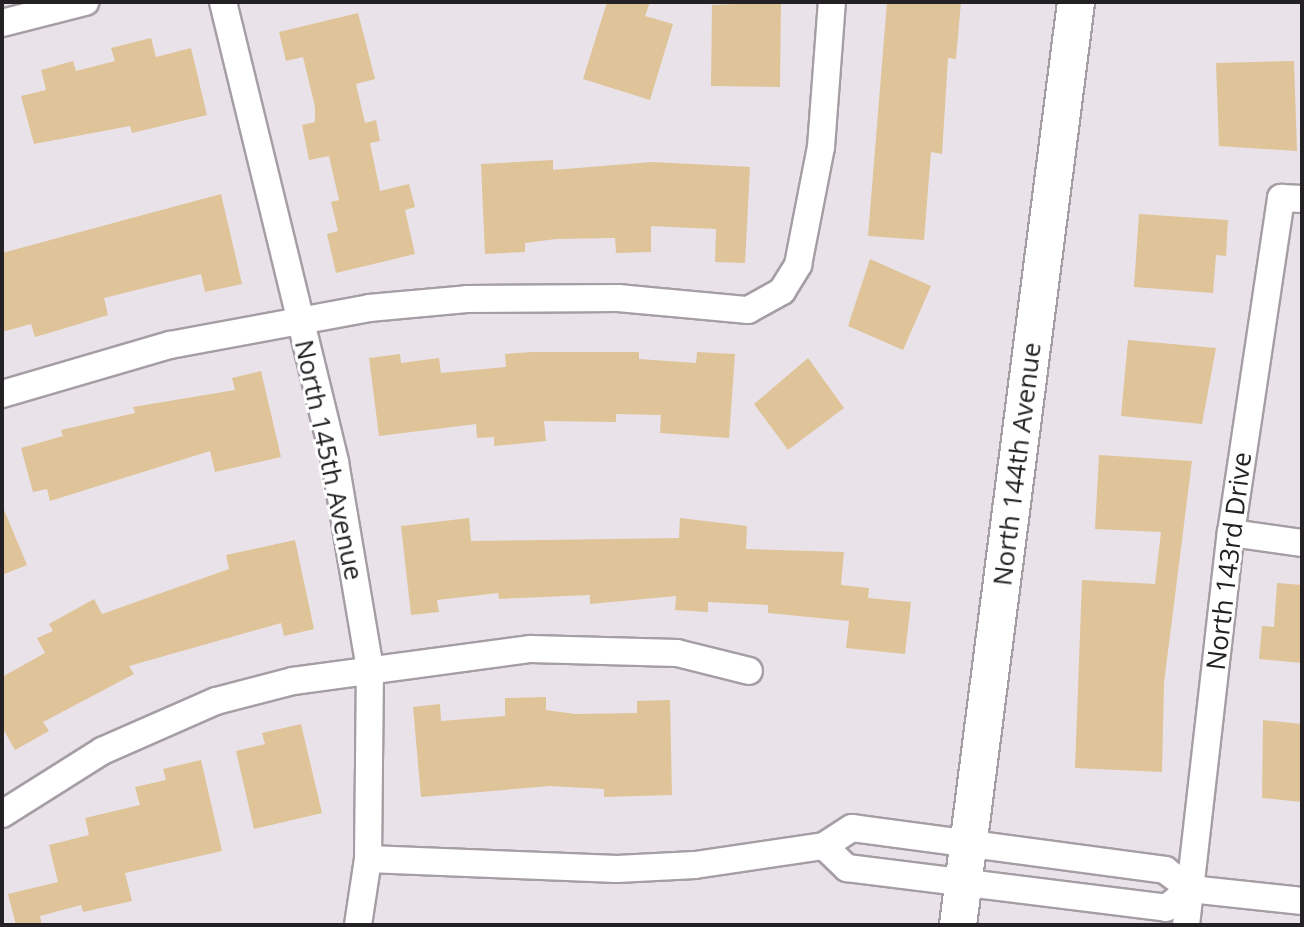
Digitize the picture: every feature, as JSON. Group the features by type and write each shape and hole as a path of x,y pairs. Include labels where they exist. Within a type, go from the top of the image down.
{"main road":[{"name":"North 144th Avenue","path":"958,925 971,845 1076,2"}],"street":[{"path":"2,23 85,2"},
{"name":"North 145th Avenue","path":"223,2 335,462 370,668 368,859 358,925"},
{"path":"2,394 170,345 298,318 467,299 618,298 748,310 782,291 798,265 821,147 832,2"},
{"name":"North 143rd Drive","path":"1186,925 1231,533 1291,199"},
{"path":"1231,533 1302,543"},
{"path":"2,814 102,751 216,701 370,668 531,649 677,653 749,671"},
{"path":"368,859 617,869 824,846 852,828 1165,870 1190,889 1302,901"},
{"path":"824,846 847,868 1166,908 1190,889"},
{"path":"1102,899 1107,863"}],"building":[{"path":"607,2 650,2 645,16 673,24 650,100 583,79"},
{"path":"781,2 780,87 711,86 712,5"},
{"path":"887,2 961,2 956,59 948,58 942,154 931,152 924,240 868,236"},
{"path":"358,13 375,79 356,84 365,123 376,120 380,141 370,143 380,191 409,184 415,207 405,210 415,254 336,273 327,234 338,231 331,202 339,200 329,156 309,160 302,125 315,122 315,107 303,57 286,61 279,32"},
{"path":"151,38 156,57 191,48 207,115 132,133 130,126 34,144 21,96 46,90 41,70 73,61 76,71 115,61 111,48"},
{"path":"1294,61 1297,151 1219,146 1216,63"},
{"path":"553,160 553,170 652,162 750,167 745,263 715,262 716,229 651,226 651,252 616,253 615,238 556,239 525,243 525,252 485,254 481,164"},
{"path":"221,194 242,284 205,292 201,274 104,298 108,315 35,337 31,324 2,332 2,253"},
{"path":"1139,214 1228,220 1226,256 1216,255 1213,293 1134,287"},
{"path":"870,259 931,286 903,350 848,326"},
{"path":"1128,340 1216,348 1202,424 1121,416"},
{"path":"639,352 639,359 696,363 697,352 735,354 729,438 660,433 661,415 616,414 616,422 544,421 546,441 494,446 494,437 477,438 476,424 379,436 369,358 400,354 401,363 439,358 441,373 506,367 505,354"},
{"path":"808,358 844,408 788,450 754,404"},
{"path":"261,371 281,457 215,472 210,451 50,501 47,489 33,492 21,448 63,436 61,430 135,413 133,407 235,390 232,378"},
{"path":"1099,455 1192,461 1164,683 1162,772 1075,768 1082,580 1155,584 1161,532 1095,529"},
{"path":"2,505 27,565 2,575"},
{"path":"469,518 471,541 679,538 680,518 747,526 746,549 844,552 841,585 869,588 868,598 911,602 905,654 846,648 849,621 768,613 768,605 708,602 708,612 675,610 676,596 590,604 590,595 499,599 498,593 437,600 439,612 411,615 401,526"},
{"path":"295,540 314,629 284,636 281,623 129,666 134,674 43,722 49,731 15,750 2,727 2,677 45,653 37,638 53,631 49,624 94,599 102,614 229,569 226,555"},
{"path":"1277,583 1302,585 1302,663 1259,659 1262,626 1274,627"},
{"path":"546,697 546,710 575,714 637,713 637,701 670,700 672,795 604,797 604,789 550,786 421,797 413,707 440,704 441,721 505,716 505,698"},
{"path":"1263,720 1302,724 1302,802 1262,798"},
{"path":"301,724 322,813 254,829 236,751 265,744 262,733"},
{"path":"201,760 222,851 125,873 132,901 83,912 81,905 40,916 42,925 16,925 8,894 58,882 49,845 89,835 85,818 140,805 135,787 166,780 163,769"}]}
